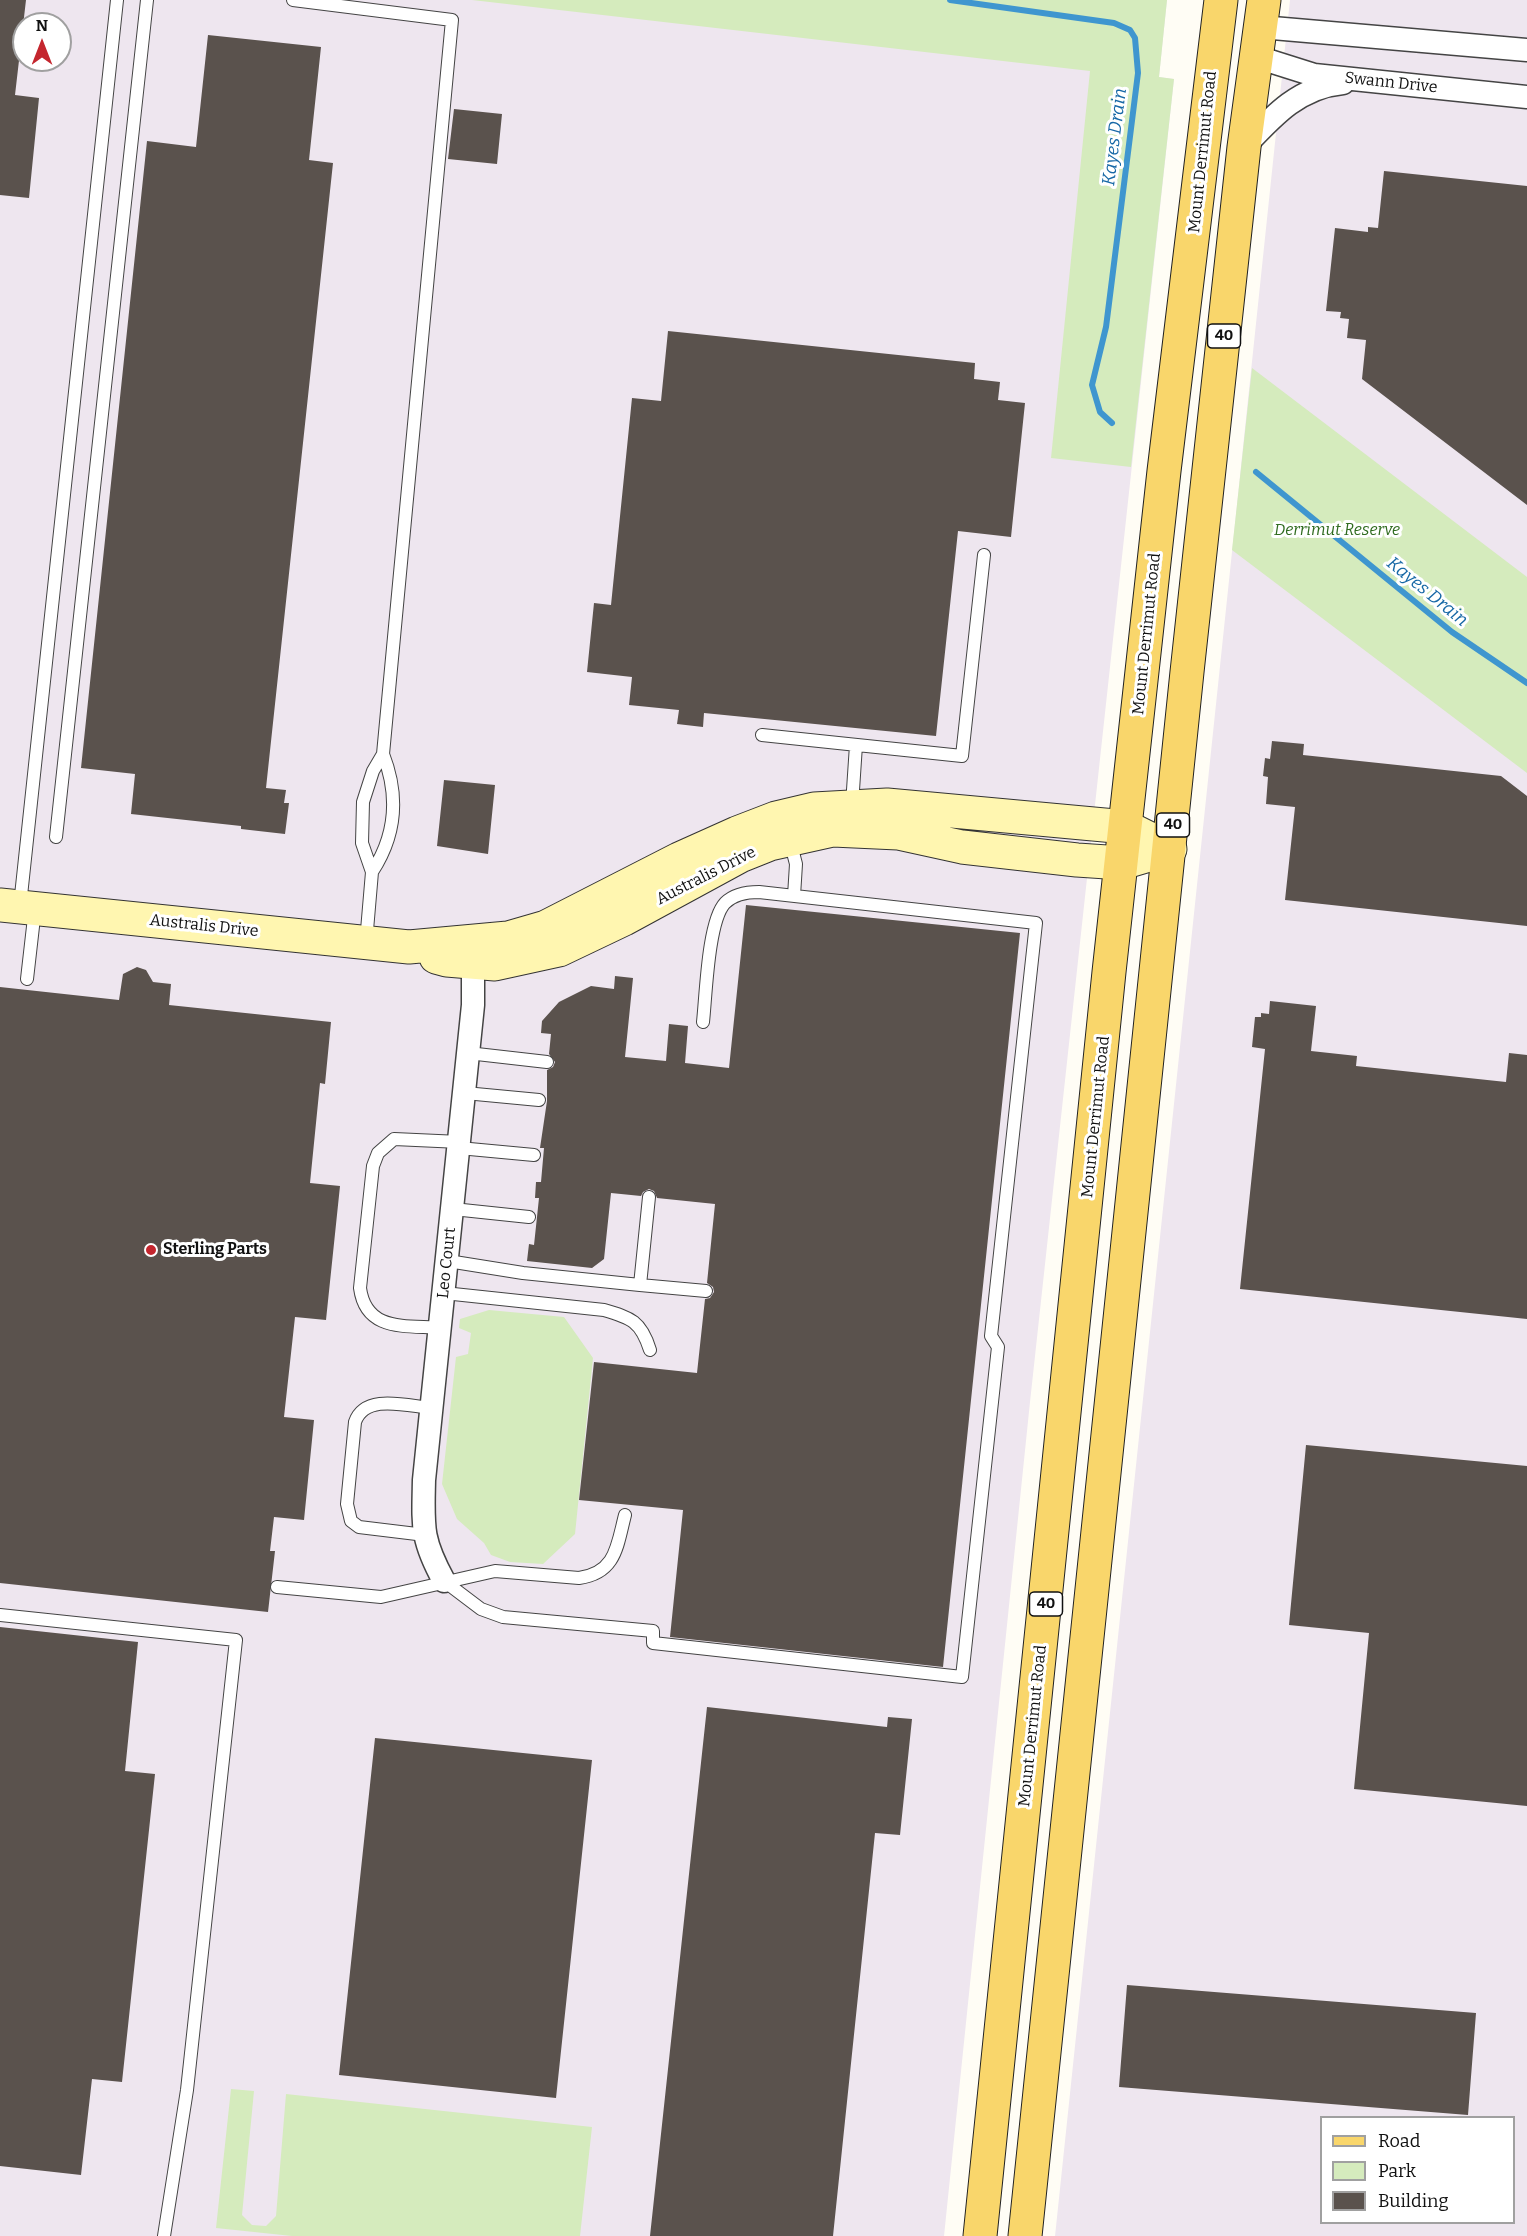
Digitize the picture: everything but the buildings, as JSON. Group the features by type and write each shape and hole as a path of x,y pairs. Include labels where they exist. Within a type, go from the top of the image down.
{"main road":[{"name":"Mount Derrimut Road","path":"980,2236 1164,471 1221,0"},
{"path":"1216,36 1261,28"},
{"name":"40","path":"1025,2236 1244,147 1261,28"}],"street":[{"path":"1261,28 1527,50"},
{"name":"Swann Drive","path":"1261,28 1314,75 1527,97"},
{"path":"1244,147 1274,114 1293,99 1330,84 1363,81"},
{"name":"Australis Drive","path":"18,906 366,943 473,952 508,938 546,927 679,859 736,833 786,828 814,809 853,818 898,833 962,847 1122,863"},
{"name":"Australis Drive","path":"853,818 942,809 1126,827"},
{"path":"1126,827 1170,849"},
{"path":"1122,863 1170,849"},
{"name":"Leo Court","path":"444,1581 429,1552 425,1535 424,1480 465,1093 473,1005 473,952"}],"lane":[{"path":"27,979 18,906 117,0"},
{"path":"56,837 147,0"},
{"path":"293,0 452,20 383,754 373,771 363,811 362,843 372,872 366,943"},
{"path":"762,735 962,756 984,555"},
{"path":"853,818 856,745"},
{"path":"372,872 386,851 391,825 391,775 383,754"},
{"path":"786,828 796,864 794,896"},
{"path":"444,1581 481,1609 503,1617 653,1631 653,1643 962,1677 998,1347 991,1336 1036,922 749,892 732,898 724,904 714,925 703,1022"},
{"path":"468,1053 547,1062"},
{"path":"465,1093 539,1100"},
{"path":"441,1328 379,1321 368,1313 362,1302 360,1288 367,1221 373,1166 378,1153 387,1143 405,1137 534,1155"},
{"path":"640,1285 649,1197"},
{"path":"453,1209 529,1217"},
{"path":"448,1261 523,1273 706,1292"},
{"path":"444,1293 604,1310 628,1317 640,1326 650,1350"},
{"path":"425,1535 359,1527 351,1521 347,1504 359,1411 366,1406 384,1403 432,1408"},
{"path":"277,1587 381,1598 397,1596 444,1581 495,1571 579,1578 593,1576 605,1569 614,1557 625,1515"},
{"path":"0,1615 236,1640 187,2090 164,2236"}],"shaded area":[{"path":"0,0 1167,0 1159,77 1174,79 1030,1402 944,2236 0,2236"},
{"path":"1290,0 1527,0 1527,2236 1055,2236"}],"green space":[{"path":"472,0 1167,0 1159,77 1174,79 1131,467 1051,458 1090,71"},
{"name":"Derrimut Reserve","path":"1252,368 1527,577 1527,773 1232,550"},
{"path":"489,1310 564,1317 593,1358 575,1534 543,1564 510,1562 491,1555 484,1543 457,1519 442,1484 456,1357 468,1354 471,1333 459,1328 460,1319"},
{"path":"231,2089 254,2091 242,2215 252,2225 266,2226 276,2216 286,2094 592,2127 580,2236 292,2236 216,2228"}],"waterway":[{"name":"Kayes Drain","path":"950,0 1114,23 1130,30 1135,38 1138,73 1106,327 1092,385 1100,412 1112,423"},
{"name":"Kayes Drain","path":"1256,472 1452,632 1527,683"}],"place":[{"name":"Sterling Parts","path":"151,1250"}]}
